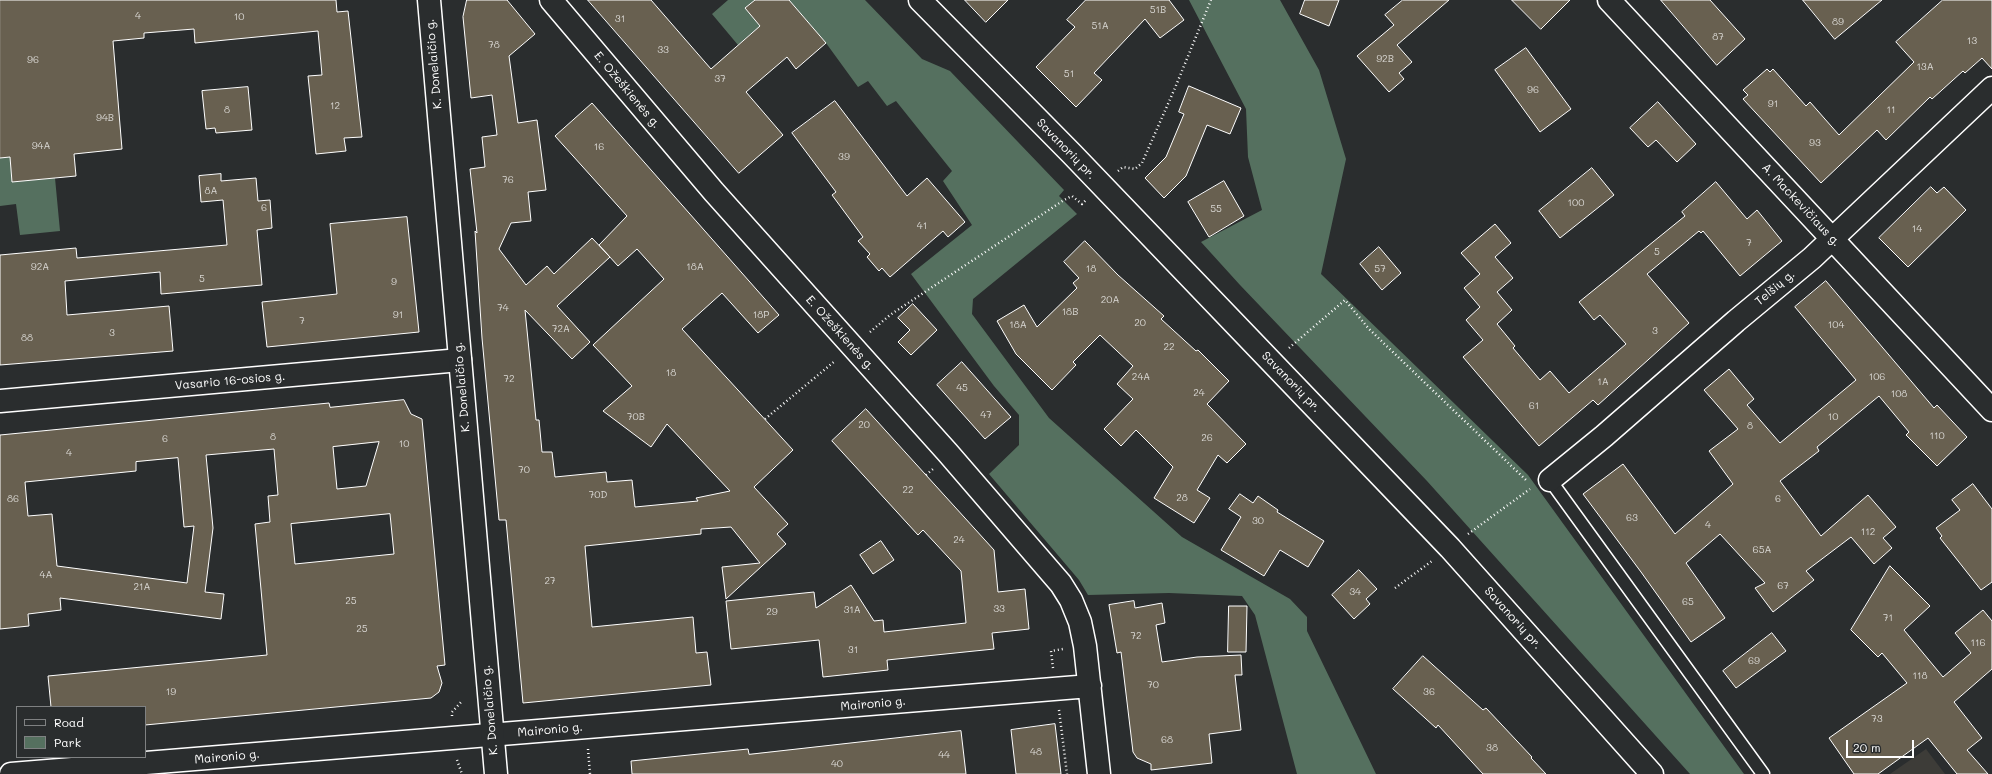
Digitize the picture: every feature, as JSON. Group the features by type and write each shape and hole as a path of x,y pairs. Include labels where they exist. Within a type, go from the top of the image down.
{"street":[{"name":"K. Donelaičio g.","path":"429,0 496,774"},
{"name":"E. Ožeškienės g.","path":"551,0 714,192 948,453 1061,584 1071,600 1080,622 1085,646 1099,774"},
{"name":"Savanorių pr.","path":"920,0 1102,186 1450,548 1652,774"},
{"name":"A. Mackevičiaus g.","path":"1609,0 1992,410"},
{"name":"Telšių g.","path":"1542,483 1604,436 1832,239 1992,88"},
{"name":"Vasario 16-osios g.","path":"0,401 460,360"},
{"name":"Maironio g.","path":"11,774 1090,686"}],"lane":[{"path":"1542,483 1763,774"}],"path":[{"path":"1102,186 1122,167 1135,169 1142,163 1211,0"},
{"path":"890,315 1064,200"},
{"path":"1272,363 1345,300 1369,329 1528,482"},
{"path":"765,419 852,347"},
{"path":"1478,526 1542,483"},
{"path":"1395,588 1428,564"},
{"path":"452,720 452,712 462,701"},
{"path":"456,754 462,774"}],"shaded area":[{"path":"1926,749 1945,774 1890,774"}],"green space":[{"path":"728,0 755,0 745,8 760,26 738,45 712,14"},
{"path":"789,0 865,0 922,59 950,71 1064,190 1059,196 1077,214 973,299 972,314 1049,418 1182,537 1290,599 1307,617 1307,631 1376,774 1297,774 1255,615 1242,596 1169,593 1088,595 1079,580 989,474 1019,445 1019,415 994,386 911,274 972,225 943,181 952,171 896,101 887,106 868,81 858,87 826,43"},
{"path":"1189,0 1280,0 1319,70 1346,159 1321,274 1528,475 1744,774 1690,774 1427,481 1240,285 1201,242 1262,210 1248,157 1246,109"},
{"path":"10,157 12,182 55,178 60,231 20,235 16,204 0,206 0,158"}],"building":[{"path":"0,0 336,0 337,12 348,11 362,137 344,138 346,151 316,154 308,76 322,75 318,31 195,43 194,29 144,33 144,38 113,41 122,149 74,154 76,176 12,182 10,157 0,158"},
{"path":"467,0 507,0 535,34 509,56 518,123 537,120 546,190 528,192 531,221 511,223 499,249 526,285 547,266 554,274 592,238 607,254 599,245 627,216 555,136 592,103 779,315 758,333 722,293 682,329 793,450 754,487 788,524 777,534 786,544 726,599 722,567 760,563 731,527 701,529 701,534 585,546 592,627 693,617 696,653 707,652 711,685 523,703 506,520 499,520 482,338 475,231 477,233 470,169 485,167 482,137 497,135 492,95 471,98 463,17","holes":["637,249 664,279 593,345 632,386 603,411 651,447 667,424 730,491 696,498 698,501 635,507 632,480 607,482 606,472 555,477 552,452 542,452 539,420 536,420 525,310 572,359 590,342 557,306 610,257 618,266"]},
{"path":"588,0 651,0 711,69 760,26 745,8 755,0 789,0 826,43 796,69 787,57 746,92 783,135 739,173"},
{"path":"965,0 1008,0 986,22"},
{"path":"1086,0 1169,0 1184,20 1160,38 1145,19 1094,73 1102,80 1076,107 1036,67 1075,27 1067,20"},
{"path":"1305,0 1339,0 1329,26 1300,14"},
{"path":"1403,0 1449,0 1397,45 1412,62 1399,73 1404,79 1389,92 1357,56 1394,25 1385,15"},
{"path":"1512,0 1570,0 1541,29"},
{"path":"1661,0 1710,0 1745,39 1717,65"},
{"path":"1803,0 1882,0 1835,39"},
{"path":"1943,0 1992,0 1992,69 1982,58 1965,73 1963,71 1932,99 1930,97 1886,140 1877,130 1821,183 1743,99 1748,95 1743,90 1767,69 1770,72 1773,69 1806,106 1810,102 1839,135 1914,62 1896,42"},
{"path":"1526,48 1571,109 1540,132 1495,70"},
{"path":"1189,86 1241,108 1230,134 1207,125 1186,176 1164,198 1145,178 1166,157 1184,114 1179,112"},
{"path":"248,87 252,130 216,133 215,128 206,129 202,91"},
{"path":"835,101 907,196 927,178 965,222 948,237 943,231 890,277 882,268 879,271 867,257 870,254 858,241 863,237 832,195 836,192 792,133"},
{"path":"1658,102 1696,144 1677,162 1656,140 1648,147 1630,128"},
{"path":"1592,168 1614,195 1560,238 1539,211"},
{"path":"221,174 221,181 256,178 258,201 270,200 272,228 257,230 262,285 161,294 160,272 65,281 67,315 169,306 173,351 0,365 0,255 76,248 77,258 227,245 223,200 201,202 199,176"},
{"path":"1224,181 1244,216 1209,237 1188,202"},
{"path":"1716,182 1747,219 1757,210 1782,241 1740,276 1703,231 1701,233 1699,231 1647,274 1689,323 1598,405 1593,400 1539,446 1463,357 1483,340 1466,320 1480,307 1464,288 1480,274 1461,253 1495,224 1511,243 1495,257 1513,278 1497,292 1512,310 1497,324 1515,346 1513,348 1540,380 1550,371 1569,393 1626,344 1600,315 1594,320 1579,302 1685,216 1682,212"},
{"path":"1931,187 1937,193 1944,187 1966,210 1908,267 1879,238"},
{"path":"407,217 419,332 267,347 262,302 337,294 330,224"},
{"path":"1085,241 1118,275 1164,316 1161,319 1196,351 1198,350 1229,381 1207,404 1246,444 1227,463 1218,455 1197,490 1210,498 1194,523 1154,498 1173,467 1136,430 1121,446 1104,429 1133,399 1117,384 1133,366 1100,335 1073,362 1076,365 1052,390 1016,354 997,321 1024,305 1037,327 1077,288 1073,283 1079,278 1064,262"},
{"path":"1379,247 1401,273 1382,290 1360,264"},
{"path":"1826,281 1934,408 1937,405 1967,437 1937,466 1906,435 1909,432 1879,396 1817,447 1819,451 1780,481 1821,536 1868,495 1896,527 1883,538 1892,548 1874,564 1851,537 1806,571 1814,580 1773,612 1755,588 1765,583 1720,534 1686,563 1725,618 1691,642 1583,494 1623,464 1675,534 1733,484 1709,451 1738,429 1704,390 1729,369 1754,399 1747,405 1780,443 1856,380 1795,307"},
{"path":"913,304 937,330 911,355 898,342 910,330 898,318"},
{"path":"962,362 1011,417 985,439 937,385"},
{"path":"404,400 411,414 422,419 445,665 437,666 442,683 439,692 431,698 146,725 146,706 51,706 48,676 267,655 255,524 270,522 268,496 278,495 274,449 206,455 213,528 205,592 224,594 221,619 60,598 61,610 28,614 29,626 0,629 0,435 329,403 330,407","holes":["379,442 366,486 337,489 333,447","178,458 184,527 194,526 187,583 57,566 52,514 28,516 25,482 136,471 136,462","390,514 394,554 295,564 291,524"]},
{"path":"866,409 994,550 998,592 1025,589 1029,629 992,633 994,649 887,660 888,670 823,677 819,640 731,649 726,601 814,592 816,608 851,585 874,621 883,620 884,632 966,623 961,571 923,530 918,535 832,441"},
{"path":"1973,484 1992,509 1992,582 1981,590 1940,538 1942,536 1936,528 1960,510 1952,500"},
{"path":"1240,494 1253,503 1258,496 1278,510 1277,512 1324,541 1308,567 1280,550 1264,576 1221,550 1241,517 1229,509"},
{"path":"881,541 894,560 873,574 860,555"},
{"path":"1890,566 1930,606 1904,630 1943,677 1971,653 1955,633 1983,610 1992,621 1992,669 1954,702 1982,738 1967,750 1988,774 1957,774 1928,738 1878,774 1854,774 1829,738 1907,683 1882,653 1878,657 1851,630"},
{"path":"1359,570 1377,589 1366,599 1370,604 1354,619 1332,595"},
{"path":"1134,601 1135,608 1162,603 1165,623 1156,625 1162,662 1197,657 1241,655 1242,675 1235,675 1241,730 1209,734 1212,763 1151,770 1151,764 1137,758 1133,752 1121,652 1117,653 1109,605"},
{"path":"1229,606 1247,606 1246,652 1228,652"},
{"path":"1772,633 1786,651 1736,688 1723,671"},
{"path":"1423,656 1483,710 1486,708 1546,774 1483,774 1438,725 1436,728 1393,689"},
{"path":"1055,724 1061,774 1016,774 1011,730"},
{"path":"961,731 966,774 632,774 631,761 748,749 749,754"}]}
